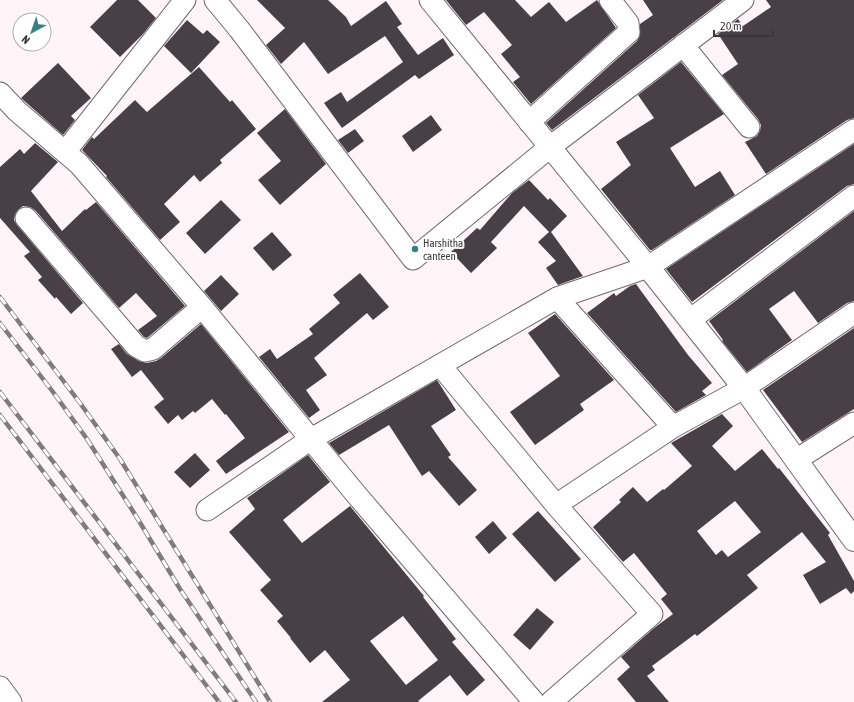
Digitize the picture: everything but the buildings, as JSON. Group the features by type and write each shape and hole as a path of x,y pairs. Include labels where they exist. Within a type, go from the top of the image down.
{"street":[{"path":"65,152 184,0"},
{"path":"215,0 413,259 550,147 683,45 734,3"},
{"path":"430,0 648,267 744,388 854,540"},
{"path":"529,122 629,32 628,23 610,0"},
{"path":"683,45 749,127"},
{"path":"0,93 17,111 79,164 202,306 355,494 534,702"},
{"path":"207,510 311,439 556,298 648,267 854,130"},
{"path":"690,320 854,196"},
{"path":"26,218 136,346 145,351 153,349 202,306"},
{"path":"556,298 673,426"},
{"path":"556,504 673,426 744,388 854,313"},
{"path":"440,365 556,504 652,614 551,702"},
{"path":"796,460 854,423"}],"railway":[{"path":"0,297 120,459 270,702"},
{"path":"0,323 87,439 180,589 256,702"},
{"path":"0,392 236,702"},
{"path":"0,415 219,702"}],"place":[{"name":"Harshitha canteen","path":"415,249"}]}
